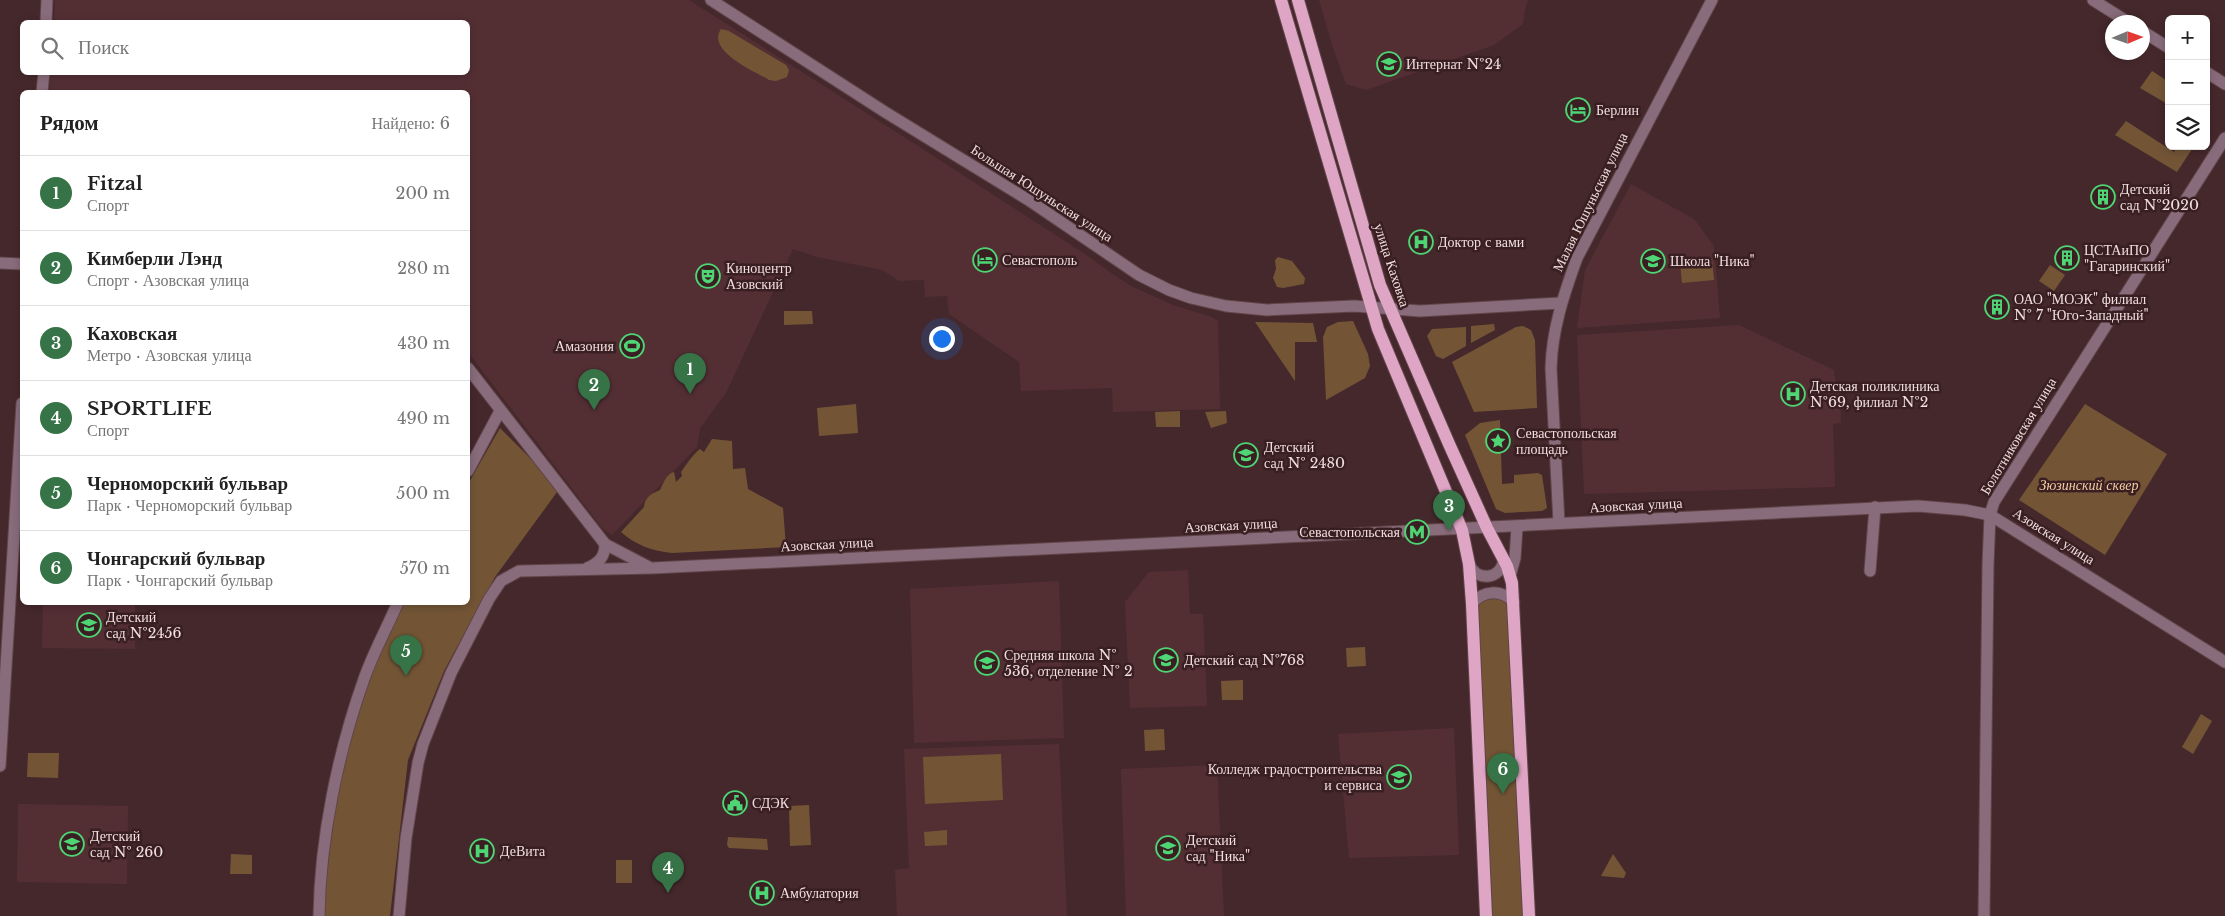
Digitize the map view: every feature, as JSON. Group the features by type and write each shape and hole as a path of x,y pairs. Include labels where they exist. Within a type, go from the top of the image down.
{"main road":[{"path":"1281,0 1372,308 1389,357 1462,530 1472,604 1486,916"},
{"name":"улица Каховка","path":"1298,0 1380,285 1510,576 1514,602 1529,916"}],"street":[{"path":"46,20 47,0"},
{"name":"Большая Юшуньская улица","path":"711,0 885,112 1030,201 1139,274 1169,290 1208,303 1242,308 1267,310 1354,306 1390,310"},
{"name":"Малая Юшуньская улица","path":"1559,523 1551,368 1552,343 1561,303 1577,258 1712,0"},
{"path":"2093,0 2117,15"},
{"path":"2150,37 2165,46"},
{"path":"42,90 44,75"},
{"path":"2210,75 2225,84"},
{"name":"Болотниковская улица","path":"1984,916 1988,565 1990,515 1994,502 2225,138"},
{"path":"0,263 20,264"},
{"path":"1390,310 1420,311 1561,303"},
{"name":"Азовская улица","path":"470,371 604,544 653,568 1462,530 1559,523 1918,506 1965,510 1990,515 2021,532 2225,662"},
{"path":"470,467 500,411"},
{"path":"0,766 20,436"},
{"path":"1870,570 1875,507"},
{"path":"1510,576 1515,558 1517,527"},
{"path":"586,569 596,565 601,559 605,552 604,544"},
{"path":"1468,564 1478,575 1488,577 1497,574 1504,560"},
{"path":"399,916 406,838 418,763 451,673 486,604 501,581 518,571 653,568"},
{"path":"1472,604 1480,596 1492,592 1504,594 1514,602"},
{"path":"318,916 319,894 334,781 364,679 397,605"}],"shaded area":[{"path":"55,0 689,0 1085,254 1131,286 1173,305 1212,317 1218,321 1220,409 1113,412 1112,388 1021,391 1019,362 949,314 947,296 925,297 924,280 899,281 882,270 817,257 793,249 726,393 700,428 697,447 612,535 602,528 470,355 470,90 49,90 51,75 470,75 470,20 54,20"},
{"name":"Интернат №24","path":"1319,0 1528,0 1523,24 1494,45 1366,90 1346,84"},
{"name":"Школа \"Ника\"","path":"1631,184 1694,219 1714,246 1720,318 1577,328 1585,270"},
{"path":"1739,325 1834,370 1835,380 1840,386 1841,423 1833,424 1835,487 1584,494 1577,335"},
{"name":"Детский сад №768","path":"1188,570 1190,614 1203,614 1207,706 1130,708 1125,602 1149,572"},
{"name":"Средняя школа № 536, отделение № 2","path":"1059,581 1064,738 914,743 910,589"},
{"name":"Детский сад №2456","path":"43,605 135,605 135,649 42,648"},
{"name":"Колледж градостроительства и сервиса","path":"1454,728 1459,855 1349,858 1338,734"},
{"path":"1059,744 1067,916 897,916 895,870 909,868 904,749"},
{"path":"1217,765 1224,916 1126,916 1121,769"},
{"name":"Детский сад № 260","path":"18,804 128,806 127,884 17,882"}],"green space":[{"path":"721,29 729,31 786,65 789,70 787,77 776,81 769,80 743,66 720,45 718,37"},
{"path":"2152,71 2165,79 2165,103 2140,88"},
{"path":"2126,121 2165,146 2165,150 2174,152 2175,150 2191,150 2177,172 2115,135"},
{"path":"1278,257 1292,261 1305,278 1304,284 1283,288 1277,287 1273,278 1276,269 1275,260"},
{"path":"1712,259 1714,280 1682,283 1680,262"},
{"path":"2050,265 2065,275 2054,291 2039,281"},
{"path":"784,311 812,311 813,324 784,325"},
{"path":"1353,321 1368,354 1370,366 1365,378 1326,400 1323,337 1327,327 1338,322"},
{"path":"1255,322 1313,323 1317,342 1295,342 1295,381"},
{"path":"1494,324 1495,330 1471,343 1471,326"},
{"path":"1523,326 1531,330 1535,340 1537,408 1474,412 1452,362 1516,327"},
{"path":"1466,327 1466,346 1443,359 1436,356 1427,336 1432,329"},
{"path":"856,404 858,433 819,436 817,408"},
{"name":"Зюзинский сквер","path":"2085,404 2167,454 2105,555 2019,500"},
{"path":"1180,411 1180,427 1156,427 1155,412"},
{"path":"1226,411 1227,423 1211,428 1205,412"},
{"path":"1500,420 1502,484 1514,483 1514,475 1538,473 1542,475 1547,508 1542,511 1505,513 1496,509 1465,435 1480,423"},
{"path":"500,428 560,488 495,577 444,671 408,760 390,916 323,916 324,894 339,781 368,680 401,605 470,605 470,480"},
{"path":"712,439 732,441 733,469 745,468 748,489 783,508 786,547 672,553 645,547 621,532 644,507 645,501 649,496 660,490 665,479 674,472 676,482 682,476 681,472 692,456 700,449 704,452"},
{"path":"1502,596 1512,604 1526,916 1492,916 1478,606 1487,597"},
{"path":"1365,647 1366,666 1347,667 1346,648"},
{"path":"1243,680 1243,700 1222,700 1221,681"},
{"path":"2201,714 2212,721 2193,754 2182,747"},
{"path":"1164,729 1165,750 1145,751 1144,730"},
{"path":"28,753 59,753 58,778 27,777"},
{"path":"1001,754 1003,800 925,804 923,757"},
{"path":"809,805 811,845 790,846 789,806"},
{"path":"947,830 947,845 925,846 924,832"},
{"path":"728,837 767,839 768,850 729,848 727,845"},
{"path":"231,854 252,855 252,874 230,874"},
{"path":"1613,854 1626,873 1624,878 1601,876"},
{"path":"616,860 632,860 632,883 616,883"}],"place":[{"name":"Интернат №24","path":"1389,64"},
{"name":"Берлин","path":"1578,110"},
{"name":"Детский сад №2020","path":"2103,197"},
{"name":"Доктор с вами","path":"1421,242"},
{"name":"ЦСТАиПО \"Гагаринский\"","path":"2067,258"},
{"name":"Севастополь","path":"985,260"},
{"name":"Школа \"Ника\"","path":"1653,261"},
{"name":"Киноцентр Азовский","path":"708,276"},
{"name":"ОАО \"МОЭК\" филиал № 7 \"Юго-Западный\"","path":"1997,307"},
{"name":"Амазония","path":"632,346"},
{"name":"Fitzal","path":"690,394"},
{"name":"Детская поликлиника №69, филиал №2","path":"1793,394"},
{"name":"Кимберли Лэнд","path":"594,410"},
{"name":"Севастопольская площадь","path":"1498,441"},
{"name":"Детский сад № 2480","path":"1246,455"},
{"name":"Каховская","path":"1449,531"},
{"name":"Севастопольская","path":"1417,532"},
{"name":"Детский сад №2456","path":"89,625"},
{"name":"Детский сад №768","path":"1166,660"},
{"name":"Средняя школа № 536, отделение № 2","path":"987,663"},
{"name":"Черноморский бульвар","path":"406,676"},
{"name":"Колледж градостроительства и сервиса","path":"1399,777"},
{"name":"Чонгарский бульвар","path":"1503,794"},
{"name":"СДЭК","path":"735,803"},
{"name":"Детский сад № 260","path":"72,844"},
{"name":"Детский сад \"Ника\"","path":"1168,848"},
{"name":"ДеВита","path":"482,851"},
{"name":"SPORTLIFE","path":"668,893"},
{"name":"Амбулатория","path":"762,893"}]}
